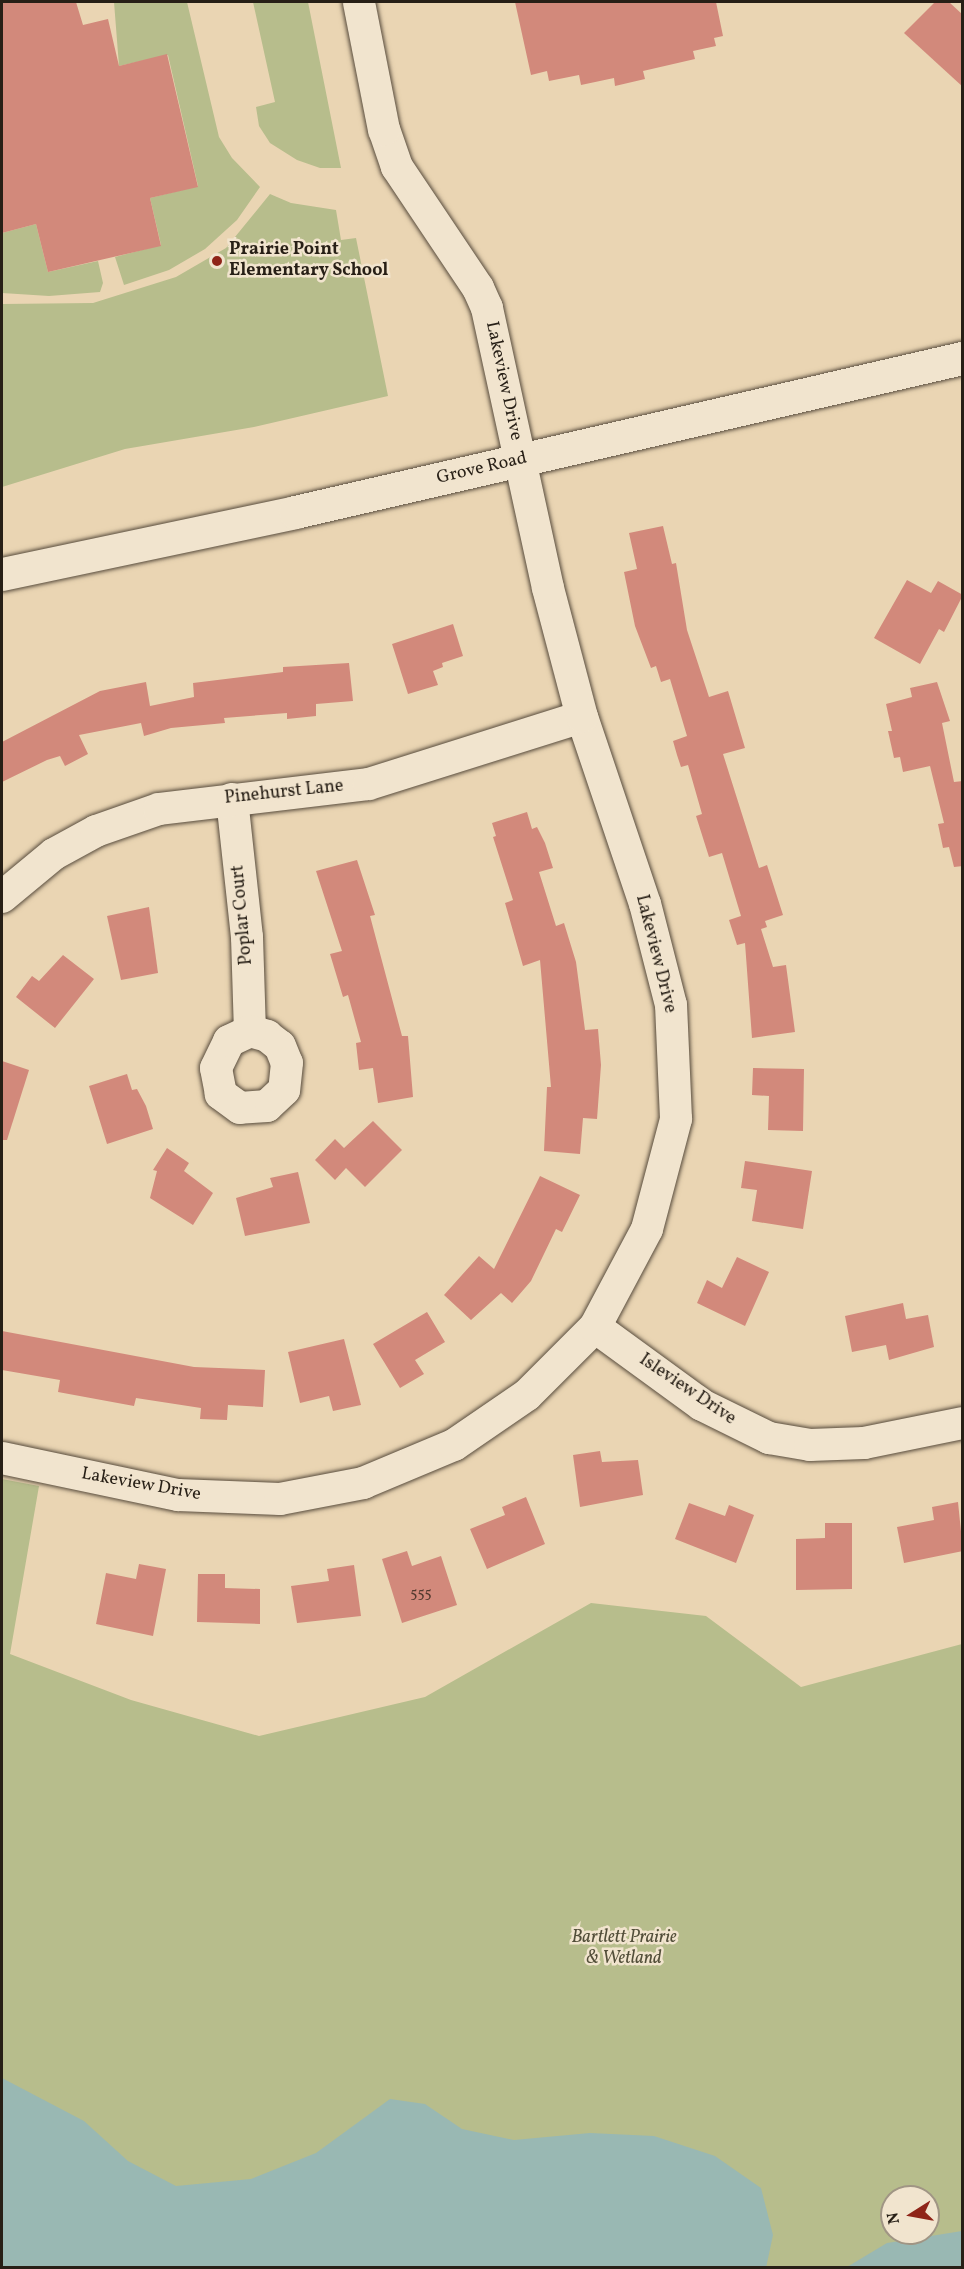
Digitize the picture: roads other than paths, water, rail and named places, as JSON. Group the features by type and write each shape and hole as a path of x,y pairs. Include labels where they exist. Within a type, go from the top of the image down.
{"street":[{"name":"Lakeview Drive","path":"2,1458 178,1495 280,1499 363,1483 454,1445 527,1395 595,1327 647,1229 676,1119 671,1005 645,904 582,717 519,460 487,308 478,288 396,167 384,130 359,2"},
{"name":"Grove Road","path":"2,574 519,460 963,358"},
{"name":"Pinehurst Lane","path":"2,897 54,854 96,831 159,809 369,784 582,717"},
{"name":"Poplar Court","path":"232,799 246,937 250,1031"},
{"name":"Isleview Drive","path":"595,1327 702,1405 769,1438 810,1445 864,1443 963,1423"}],"water":[{"path":"2,2078 84,2121 128,2161 176,2186 251,2179 316,2153 390,2099 425,2104 462,2129 514,2140 590,2133 654,2136 715,2156 761,2188 773,2235 766,2268 2,2267"},
{"path":"962,2231 962,2267 847,2267 884,2245 940,2245 940,2235"}],"place":[{"name":"Prairie Point Elementary School","path":"217,261"}],"park label":[{"name":"Bartlett Prairie & Wetland","path":"624,1949"}]}
